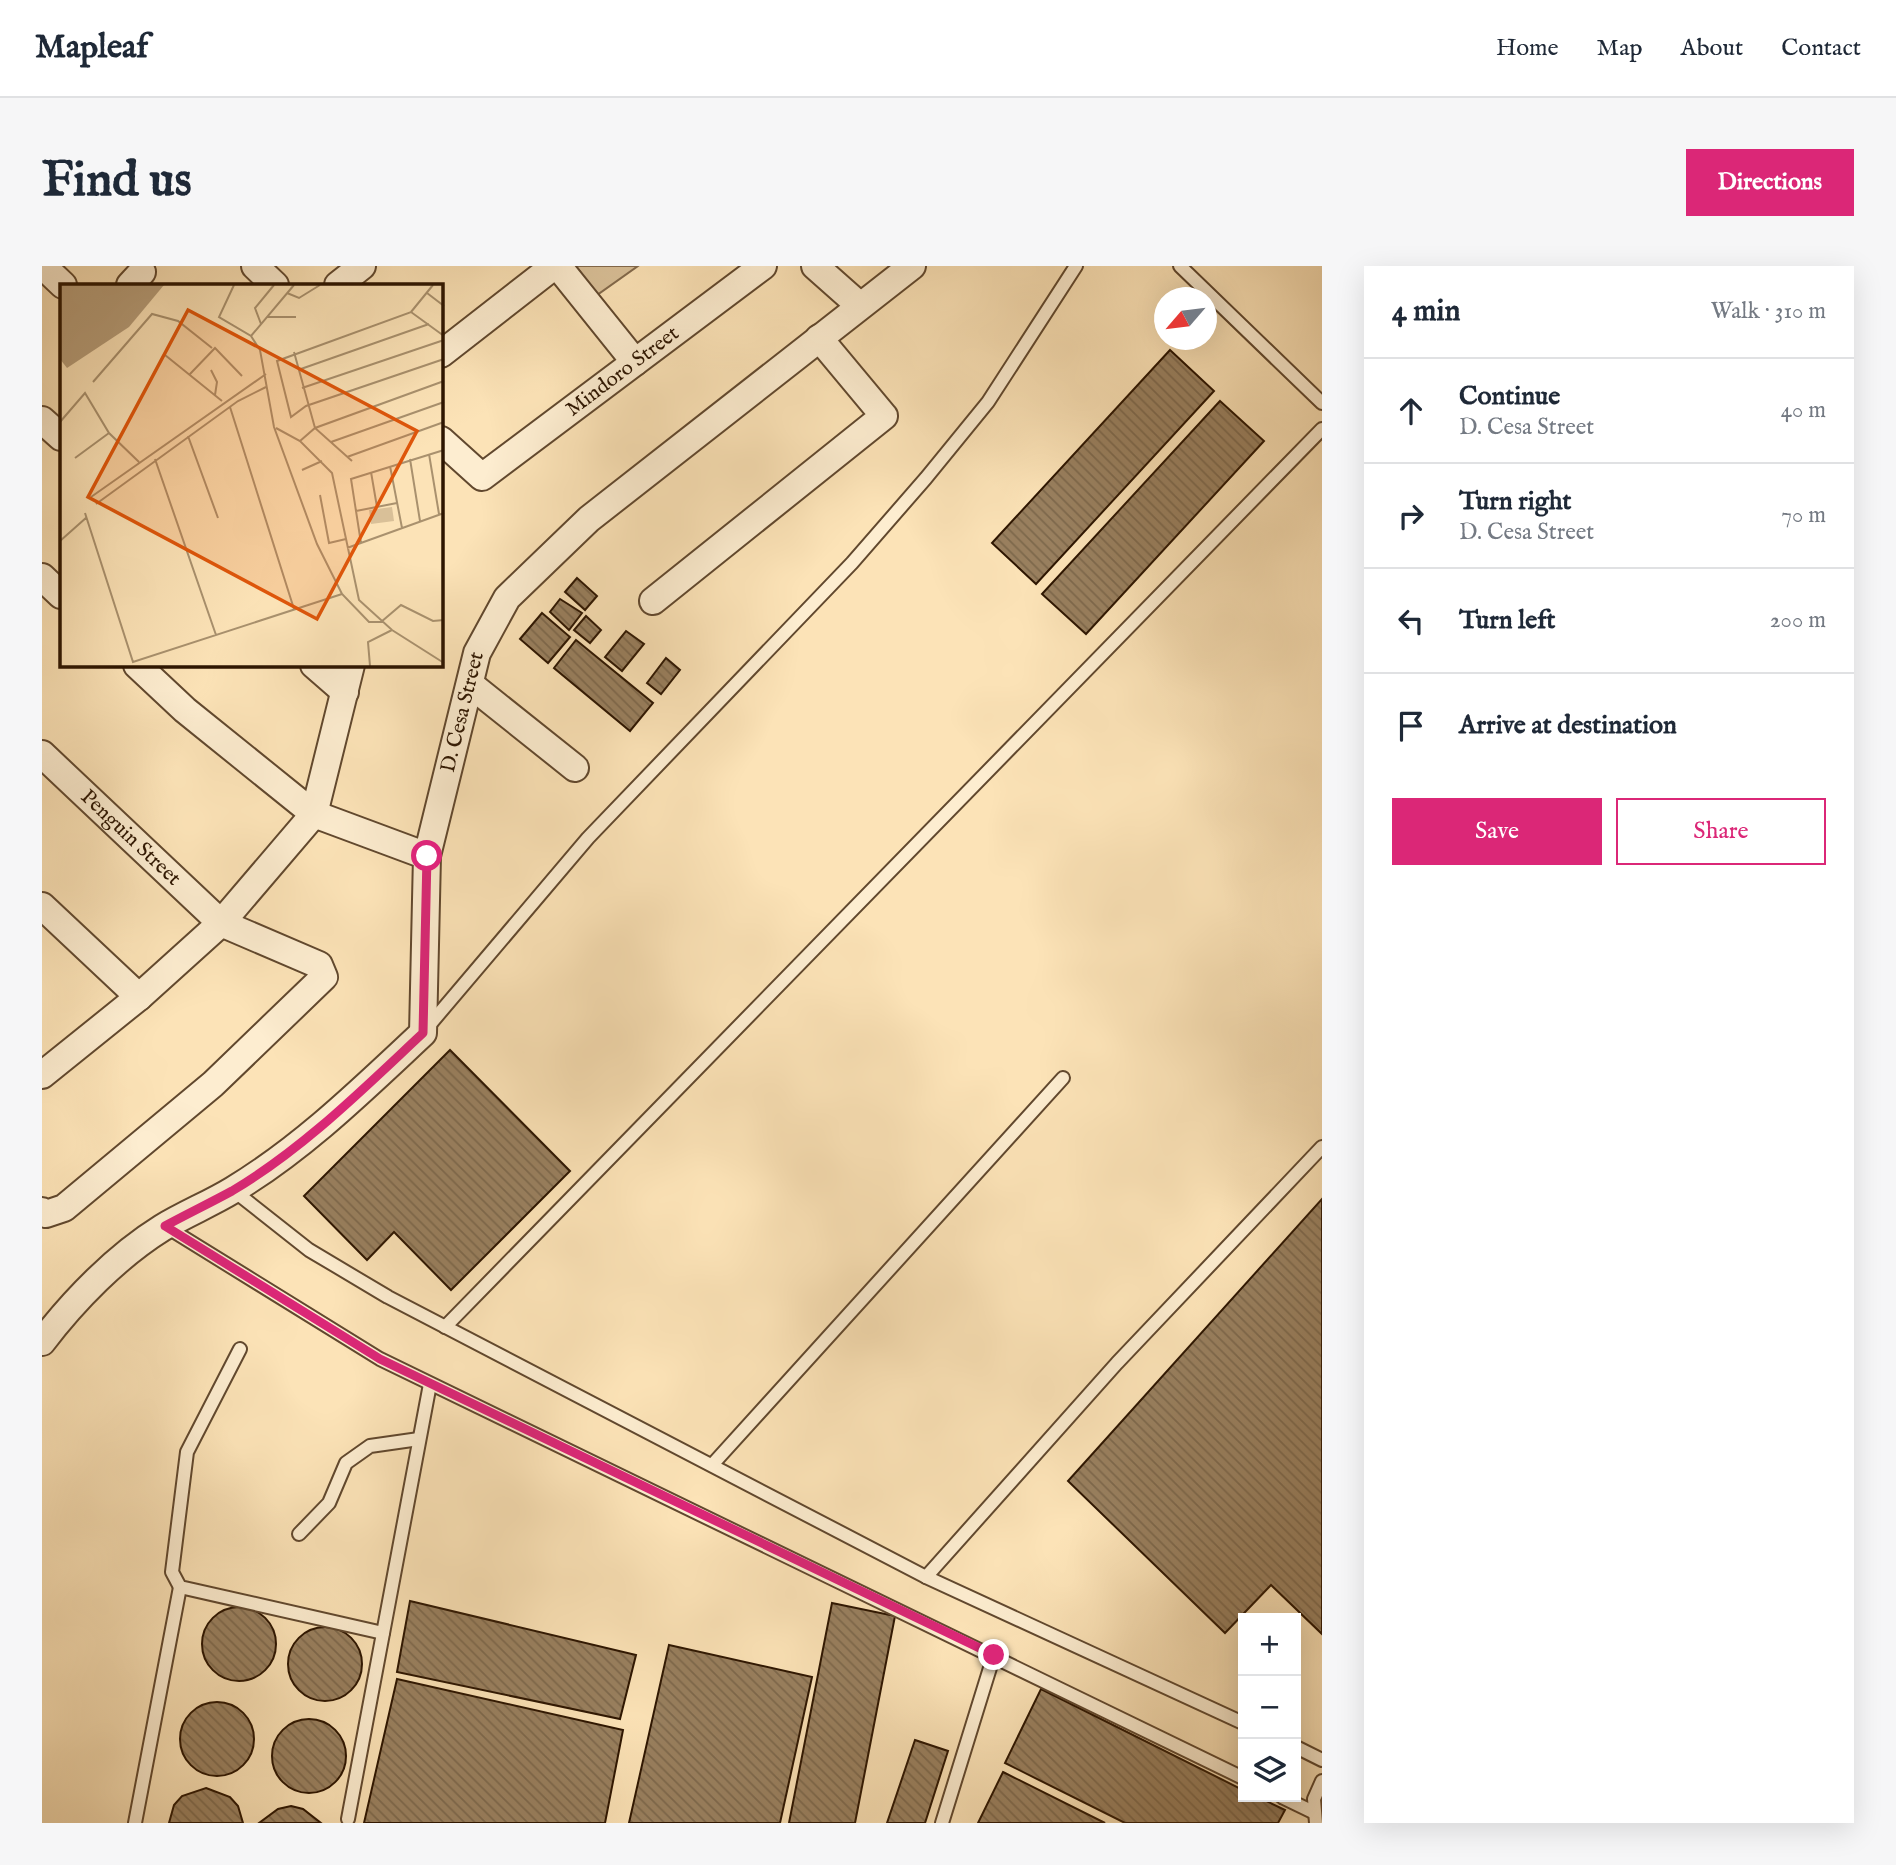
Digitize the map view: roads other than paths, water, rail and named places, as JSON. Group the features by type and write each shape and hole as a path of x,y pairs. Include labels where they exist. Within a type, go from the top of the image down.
{"street":[{"path":"43,266 62,284"},
{"path":"255,266 274,284"},
{"path":"339,284 362,266"},
{"path":"443,352 556,266 635,362"},
{"name":"Mindoro Street","path":"443,442 482,477 763,266"},
{"path":"815,266 859,305"},
{"name":"D. Cesa Street","path":"423,1033 427,856 477,653 507,598 589,519 912,266"},
{"path":"653,601 884,416 819,338"},
{"path":"42,420 60,436"},
{"path":"42,578 60,594"},
{"path":"138,667 185,710 314,814 427,856"},
{"path":"316,667 345,692"},
{"path":"45,1067 139,997 221,923 314,814 351,667"},
{"path":"471,685 575,768"},
{"name":"Penguin Street","path":"42,754 221,923"},
{"path":"42,906 139,997"},
{"path":"42,1211 46,1214 64,1208 213,1084 323,981 323,971 319,965 221,923"},
{"path":"42,1342 111,1269 165,1226 233,1190 339,1111 423,1033"}],"lane":[{"path":"423,1033 588,838 833,583 926,478 988,402 1076,266"},
{"path":"1180,266 1322,403"},
{"path":"444,1326 1322,429"},
{"path":"712,1465 1063,1078"},
{"path":"926,1577 1116,1363 1322,1147"},
{"path":"233,1190 309,1250 388,1297 926,1577 1238,1721"},
{"path":"165,1226 380,1359 1238,1776"},
{"path":"135,1823 180,1587 172,1572 187,1452 240,1349"},
{"path":"348,1819 429,1384"},
{"path":"299,1534 329,1503 346,1464 370,1446 419,1439"},
{"path":"180,1587 383,1633"},
{"path":"942,1823 994,1655"},
{"path":"1301,1750 1322,1760"},
{"path":"1315,1818 1314,1799 1322,1781"},
{"path":"1290,1802 1315,1818"}]}
